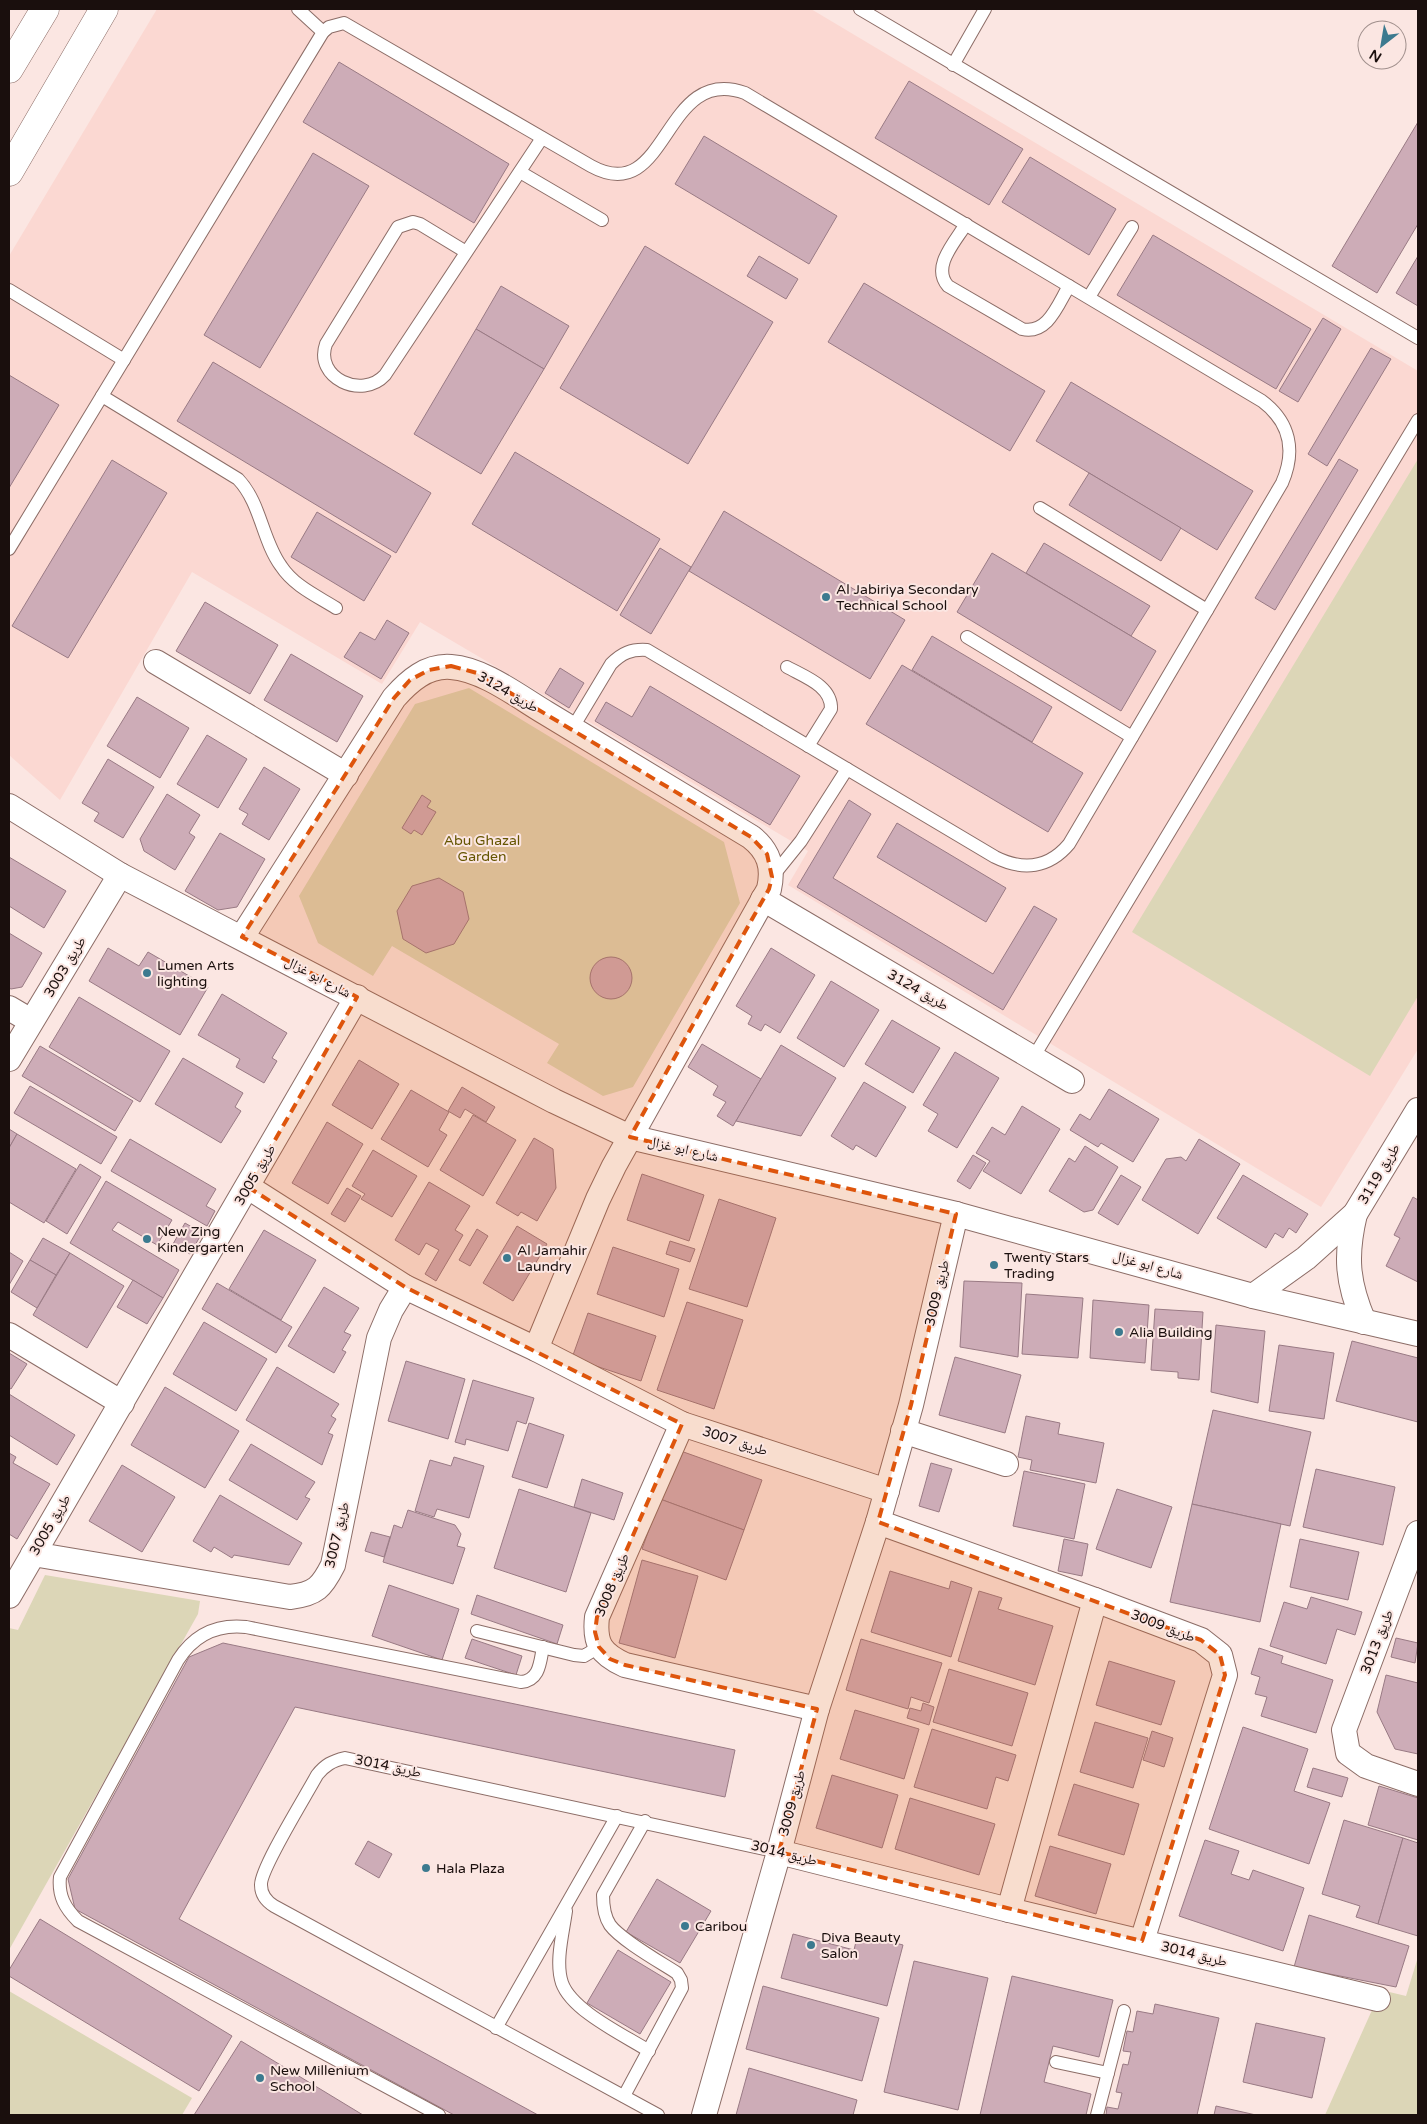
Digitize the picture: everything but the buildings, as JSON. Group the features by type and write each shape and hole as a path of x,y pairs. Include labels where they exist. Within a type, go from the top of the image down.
{"main road":[{"path":"9,69 45,9"},
{"path":"9,172 104,9"}],"street":[{"path":"156,662 346,775"},
{"name":"طريق 3124","path":"242,938 394,698 410,680 429,670 451,666 477,673 751,837 767,854 772,877"},
{"name":"شارع ابو غزال","path":"9,806 120,875 357,997 562,1106 630,1137 956,1214 1108,1254 1253,1296 1418,1334"},
{"name":"طريق 3003","path":"9,1059 120,875"},
{"path":"536,1349 598,1199 630,1137 769,889 772,877"},
{"name":"طريق 3124","path":"763,899 1072,1081"},
{"name":"طريق 3005","path":"9,1596 357,997"},
{"path":"9,1008 32,1021"},
{"name":"طريق 3119","path":"1355,1214 1418,1110"},
{"name":"طريق 3007","path":"248,1187 405,1287 536,1349 682,1424 886,1491"},
{"name":"طريق 3009","path":"704,2115 779,1852 817,1709 878,1522 903,1431 956,1214"},
{"path":"1253,1296 1306,1258 1355,1214"},
{"path":"1355,1214 1349,1241 1348,1269 1353,1296 1364,1322"},
{"name":"طريق 3007","path":"33,1554 290,1597 307,1595 323,1584 333,1565 379,1338 390,1310 405,1287"},
{"path":"9,1335 122,1403"},
{"name":"طريق 3008","path":"599,1647 595,1632 597,1617 682,1424"},
{"path":"903,1431 1006,1464"},
{"name":"طريق 3009","path":"878,1522 1202,1640 1220,1655 1225,1675 1142,1941"},
{"name":"طريق 3013","path":"1418,1533 1344,1730 1348,1752 1366,1766 1418,1784"},
{"path":"1008,1910 1095,1600"},
{"path":"599,1647 610,1659 624,1665 817,1709"},
{"name":"طريق 3014","path":"779,1852 1008,1910 1378,1998"}],"lane":[{"path":"298,9 323,32"},
{"path":"860,9 953,66 1418,338"},
{"path":"953,66 985,9"},
{"path":"9,549 323,32 336,23 352,25 542,138 600,171 611,174 632,172 650,159 685,106 693,99 711,90 734,89 745,93 1262,401 1276,412 1286,427 1290,454 1288,469 1282,483 1069,844 1052,860 1029,866 1017,866 995,857 647,650 637,649 626,652 611,664 572,729"},
{"path":"466,252 420,224 413,222 398,227 326,344 323,352 327,368 333,375 352,385 361,387 379,382 520,172 542,138"},
{"path":"520,172 602,220"},
{"path":"966,224 942,264 941,275 948,286 1022,329 1030,331 1037,330 1046,324 1069,286"},
{"path":"1089,297 1132,227"},
{"path":"9,290 124,360"},
{"path":"102,396 238,479 251,496 282,568 300,586 336,608"},
{"path":"1033,1058 1418,420"},
{"path":"1040,508 1208,610"},
{"path":"967,637 1132,737"},
{"path":"787,666 820,686 830,695 832,702 831,709 808,746"},
{"path":"772,877 801,841 847,769"},
{"path":"439,2115 78,1921 65,1906 60,1894 60,1877 178,1660 185,1649 206,1633 233,1626 246,1627 521,1682 532,1679 536,1674 542,1647"},
{"path":"477,1631 584,1656 599,1647"},
{"name":"طريق 3014","path":"658,2115 266,1901 262,1892 262,1874 317,1776 324,1767 334,1760 345,1758 645,1821 779,1852"},
{"path":"496,2028 617,1816"},
{"path":"624,2096 680,1996 681,1980 677,1973 615,1930 607,1919 603,1907 603,1895 645,1821"},
{"path":"567,1904 560,1966 562,1983 567,1992 581,2008 649,2051"},
{"path":"1097,2115 1124,2011"},
{"path":"1056,2062 1108,2073"}],"highlighted area":[{"path":"451,666 477,673 751,837 767,854 772,877 769,889 630,1137 956,1214 911,1405 878,1522 1201,1640 1220,1655 1225,1675 1142,1941 779,1852 817,1709 625,1665 610,1659 599,1647 595,1632 597,1617 682,1424 405,1287 248,1187 357,997 242,937 394,698 410,680 429,670"}],"shaded area":[{"name":"Al Jabiriya Secondary Technical School","path":"157,9 811,9 1418,371 1418,1049 1321,1207 788,885 808,851 420,622 382,684 192,572 60,800 9,755 9,256"}],"green space":[{"path":"1418,459 1418,996 1370,1076 1132,932"},
{"name":"Abu Ghazal Garden","path":"469,688 724,842 740,903 633,1087 603,1096 547,1063 559,1044 392,946 373,976 318,943 299,896 415,704"},
{"path":"45,1575 200,1601 198,1614 9,1950 9,1628 18,1630"},
{"path":"1418,1957 1418,2115 1325,2115 1381,1990 1406,1996"},
{"path":"9,1991 192,2098 182,2115 9,2115"}],"place":[{"name":"Al Jabiriya Secondary Technical School","path":"826,597"},
{"name":"Lumen Arts lighting","path":"147,973"},
{"name":"New Zing Kindergarten","path":"147,1239"},
{"name":"Al Jamahir Laundry","path":"507,1258"},
{"name":"Twenty Stars Trading","path":"994,1265"},
{"name":"Alia Building","path":"1119,1332"},
{"name":"Hala Plaza","path":"426,1868"},
{"name":"Caribou","path":"685,1926"},
{"name":"Diva Beauty Salon","path":"811,1945"},
{"name":"New Millenium School","path":"260,2078"}]}
